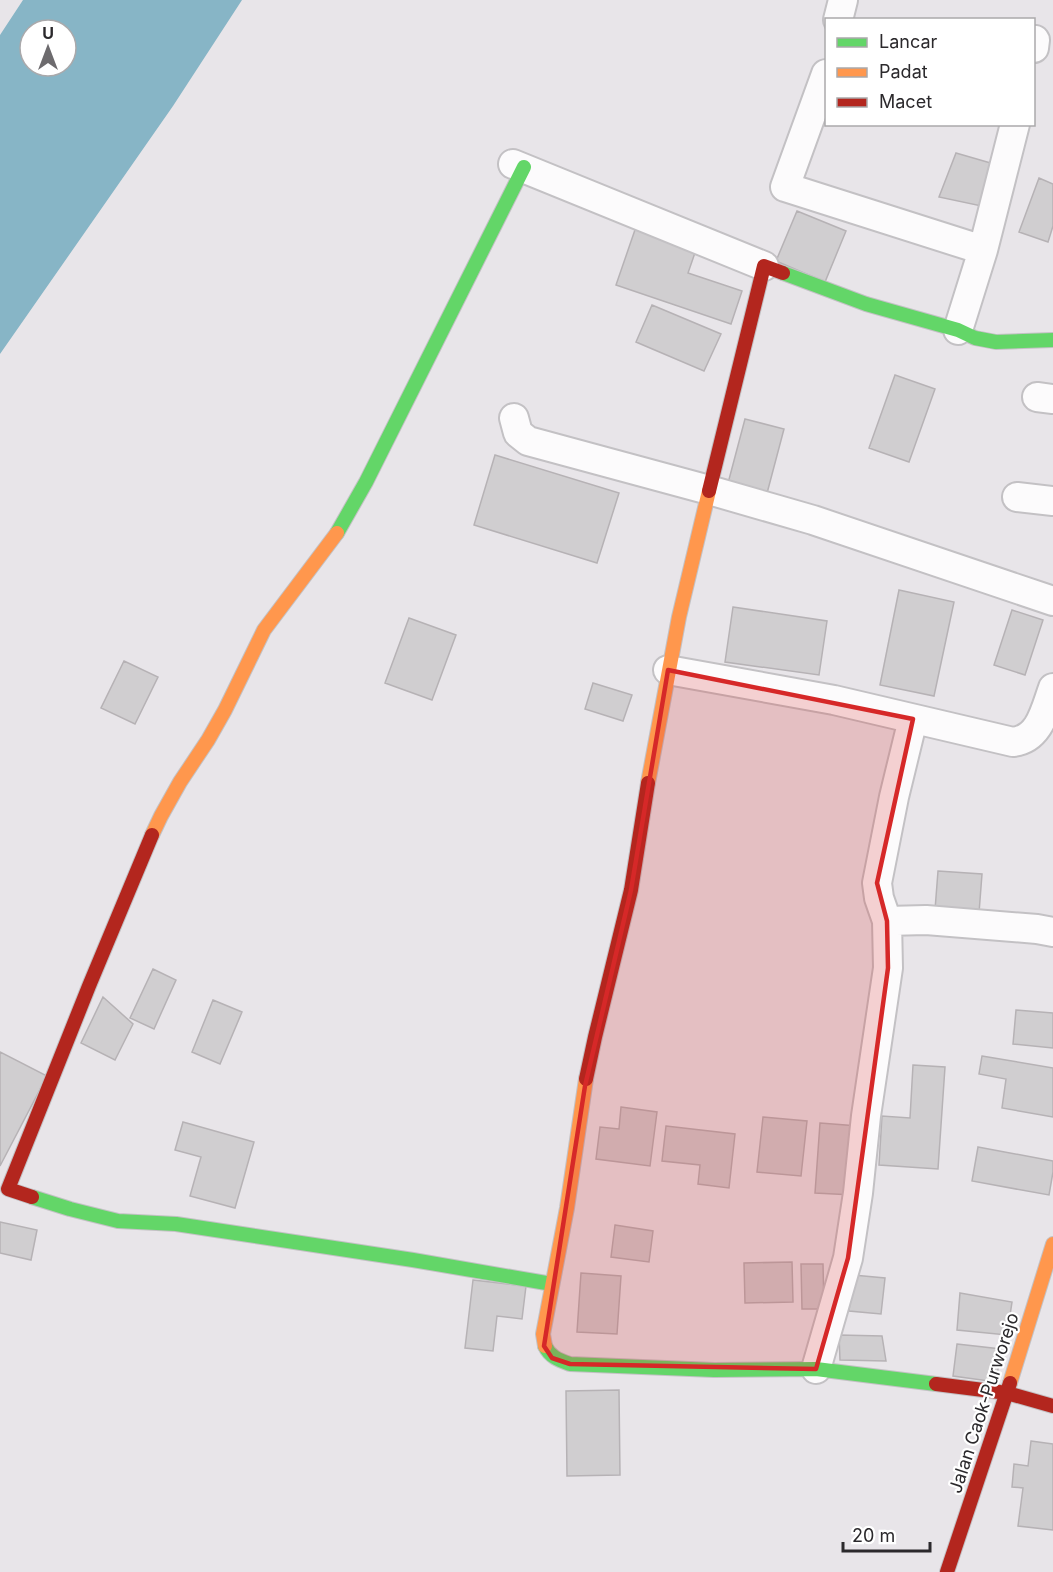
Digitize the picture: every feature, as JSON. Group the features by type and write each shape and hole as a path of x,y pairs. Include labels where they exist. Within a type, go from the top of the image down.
{"street":[{"path":"838,18 843,0"},
{"path":"825,77 785,187 982,250"},
{"path":"958,330 1014,126"},
{"path":"552,1284 176,1224 118,1221 70,1209 8,1189 93,975 161,816 225,710 264,630 337,533 366,482 518,166 764,266 866,304 958,330 975,338 996,342 1053,340"},
{"path":"764,266 668,670 631,890 585,1086 567,1208 543,1334 544,1346 552,1358 570,1364 714,1370 816,1370 1007,1393 1053,1406"},
{"path":"514,418 518,433 528,441 813,520 1053,601"},
{"path":"1017,497 1053,501"},
{"path":"668,670 834,700 1013,742 1022,741 1033,735 1053,688"},
{"path":"816,1370 848,1258 858,1192 866,1116 888,968 887,921 879,898 877,883 894,797 913,719"},
{"path":"887,921 926,920 1053,932"},
{"name":"Jalan Caok-Purworejo","path":"947,1572 1007,1393 1053,1244"}],"highlighted area":[{"path":"668,670 913,719 877,883 887,921 888,968 848,1258 816,1369 570,1364 552,1358 544,1346 585,1086 631,890"}],"water":[{"path":"23,0 242,0 173,106 0,354 0,35"}],"building":[{"path":"956,153 1001,166 986,207 939,197"},
{"path":"1039,178 1053,184 1053,226 1048,242 1019,232"},
{"path":"797,211 846,231 825,282 776,261"},
{"path":"637,224 698,244 688,273 742,291 731,324 616,285"},
{"path":"652,305 721,334 704,371 636,342"},
{"path":"895,375 935,389 909,462 869,448"},
{"path":"745,419 784,429 766,497 727,487"},
{"path":"495,455 619,493 597,563 474,525"},
{"path":"899,590 954,602 934,696 880,685"},
{"path":"733,607 827,621 819,675 725,662"},
{"path":"1012,610 1043,620 1025,675 994,665"},
{"path":"409,618 456,635 432,700 385,683"},
{"path":"124,661 158,677 135,724 101,708"},
{"path":"593,683 632,695 623,721 585,709"},
{"path":"938,871 982,874 979,913 935,910"},
{"path":"153,969 176,980 154,1029 130,1018"},
{"path":"103,997 133,1024 115,1060 81,1043"},
{"path":"213,1000 242,1012 220,1064 192,1052"},
{"path":"1016,1010 1053,1013 1053,1048 1013,1044"},
{"path":"0,1052 47,1076 0,1166"},
{"path":"982,1056 1053,1068 1053,1117 1002,1108 1006,1079 979,1074"},
{"path":"913,1065 945,1067 938,1169 879,1165 882,1116 910,1118"},
{"path":"621,1107 657,1112 650,1166 596,1159 600,1127 619,1129"},
{"path":"763,1117 807,1121 801,1176 757,1172"},
{"path":"183,1122 254,1142 235,1208 190,1196 201,1157 175,1150"},
{"path":"820,1123 858,1126 853,1195 815,1193"},
{"path":"666,1126 735,1134 729,1188 698,1184 700,1165 662,1161"},
{"path":"978,1147 1053,1161 1049,1195 972,1181"},
{"path":"0,1222 37,1230 31,1260 0,1253"},
{"path":"615,1225 653,1231 649,1262 611,1257"},
{"path":"792,1262 793,1302 745,1303 744,1263"},
{"path":"801,1264 823,1264 824,1309 802,1309"},
{"path":"581,1273 621,1276 617,1334 577,1332"},
{"path":"853,1275 885,1278 881,1314 849,1311"},
{"path":"473,1280 526,1286 522,1319 497,1316 493,1351 465,1348"},
{"path":"960,1293 1012,1302 1007,1335 957,1330"},
{"path":"839,1335 882,1336 886,1361 840,1360"},
{"path":"957,1344 1001,1349 996,1382 953,1376"},
{"path":"619,1390 620,1475 567,1476 566,1391"},
{"path":"1031,1441 1053,1444 1053,1530 1018,1526 1023,1488 1012,1487 1014,1464 1028,1466"}],"traffic: fast":[{"path":"337,533 366,482 524,167"},
{"path":"783,273 866,304 958,330 975,338 996,342 1053,340"},
{"path":"32,1197 118,1221 176,1224 552,1284"},
{"path":"545,1346 552,1355 570,1364 714,1370 816,1369 936,1384"}],"traffic: slow":[{"path":"648,783 679,617 709,491"},
{"path":"152,835 180,782 225,710 264,630 337,533"},
{"path":"545,1346 543,1334 567,1208 586,1079"},
{"path":"1010,1383 1053,1244"}],"traffic: jam":[{"path":"709,491 764,266 783,273"},
{"path":"586,1079 631,890 648,783"},
{"path":"32,1197 8,1189 152,835"},
{"path":"947,1572 1010,1383"},
{"path":"936,1384 1007,1393 1053,1406"}]}
